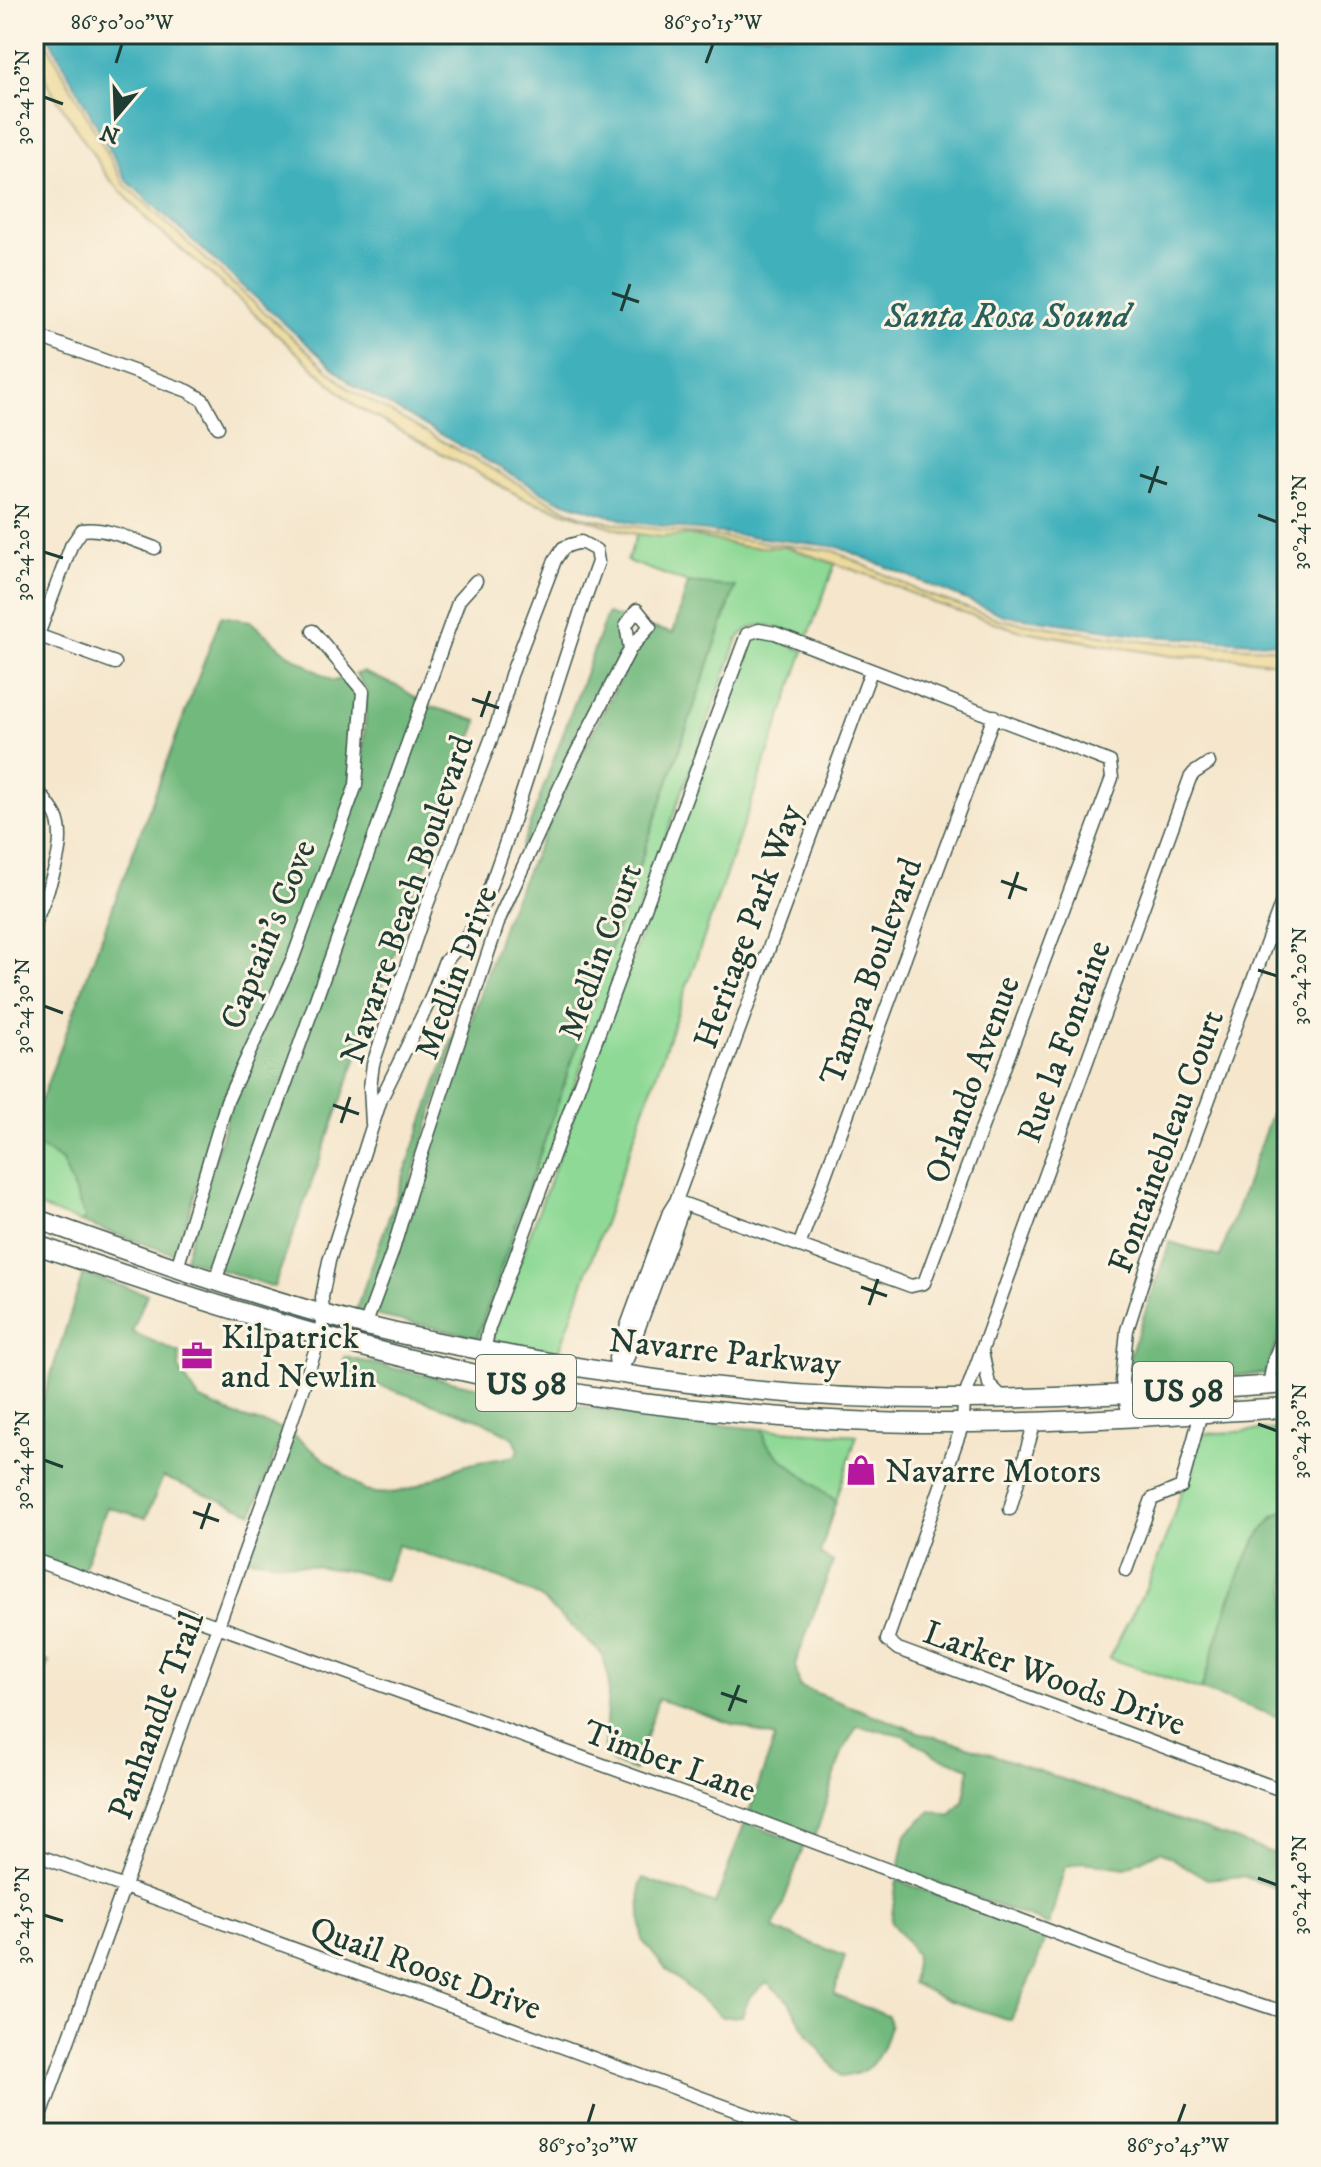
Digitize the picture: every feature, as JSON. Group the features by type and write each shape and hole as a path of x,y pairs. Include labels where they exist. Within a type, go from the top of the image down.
{"highway":[{"name":"Navarre Parkway","path":"34,1218 215,1281 365,1326 617,1375 868,1398 1003,1398 1278,1385"},
{"name":"Navarre Parkway","path":"34,1244 169,1291 320,1336 578,1393 684,1408 813,1418 963,1423 1287,1408"},
{"path":"400,1356 442,1359 594,1387 617,1375 650,1398 684,1408"}],"street":[{"path":"34,335 188,391 203,400 218,427"},
{"path":"115,663 35,638 71,546 82,530 94,528 107,531 155,548"},
{"name":"Navarre Beach Boulevard","path":"581,542 588,544 596,550 598,562 571,635 528,779 485,900 473,928 444,963 372,1124 370,1087 373,1064 427,905 497,724 531,621 555,560 563,548 581,542"},
{"path":"215,1281 459,600 476,581"},
{"name":"Medlin Court","path":"484,1351 743,640 753,631 767,630 871,671"},
{"name":"Captain's Cove","path":"177,1268 227,1101 293,958 356,785 363,691 313,631"},
{"name":"Medlin Drive","path":"365,1326 392,1253 500,917 570,765 630,649"},
{"path":"871,671 994,716"},
{"name":"Heritage Park Way","path":"617,1375 615,1358 871,671"},
{"name":"Tampa Boulevard","path":"799,1246 994,716"},
{"name":"Orlando Avenue","path":"676,1201 911,1286 924,1283 1112,769 1104,758 994,716"},
{"name":"Rue la Fontaine","path":"963,1423 964,1399 1190,778 1209,763"},
{"path":"34,786 56,816 60,837 53,872 34,926"},
{"name":"Fontainebleau Court","path":"1129,1417 1122,1381 1127,1330 1148,1264 1287,888"},
{"name":"Panhandle Trail","path":"35,2133 288,1432 320,1336 322,1297 329,1261 372,1124"},
{"path":"1278,1385 1273,1363 1287,1324"},
{"path":"982,1348 989,1384 1003,1398"},
{"path":"1126,1570 1152,1499 1181,1487 1201,1413"},
{"path":"1010,1509 1035,1421"},
{"name":"Larker Woods Drive","path":"963,1423 888,1643 913,1655 1287,1792"},
{"name":"Timber Lane","path":"34,1560 753,1819 1124,1959 1287,2013"},
{"name":"Quail Roost Drive","path":"34,1854 798,2133"}],"green space":[{"path":"637,534 661,537 691,535 745,547 787,547 835,564 807,640 780,628 762,625 745,631 738,639 482,1338 477,1337 735,588 688,583 627,561"},
{"path":"688,583 735,587 477,1337 374,1315 505,919 574,768 633,654 653,628 673,633"},
{"path":"607,614 624,619 625,648 498,911"},
{"path":"221,616 250,621 287,653 333,681 345,678 358,693 352,785 289,956 222,1100 177,1255 80,1222 86,1219 62,1161 34,1144 34,1119"},
{"path":"759,635 804,651 559,1352 491,1340 750,638"},
{"path":"363,672 399,687 429,706 478,721 274,1287 185,1258 231,1103 361,787 367,691 356,674"},
{"path":"492,927 388,1251 365,1312 356,1310"},
{"path":"1287,1070 1287,1311 1266,1374 1127,1380 1128,1361 1170,1242 1220,1257"},
{"path":"34,1144 62,1161 86,1219 80,1222 34,1205"},
{"path":"83,1274 147,1294 132,1332 180,1353 179,1369 199,1399 236,1416 284,1429 253,1513 163,1477 146,1518 107,1507 82,1572 34,1554 34,1428"},
{"path":"345,1357 552,1401 657,1418 763,1429 766,1442 778,1456 836,1501 820,1554 833,1562 795,1665 800,1687 921,1733 971,1747 1287,1858 1287,1892 1243,1876 1207,1879 1160,1851 1126,1868 1082,1862 1065,1867 1049,1925 899,1869 906,1834 931,1811 951,1816 963,1802 970,1768 937,1756 903,1735 857,1726 842,1753 815,1837 749,1812 775,1738 658,1699 635,1771 613,1763 604,1750 609,1679 602,1654 538,1596 502,1579 398,1545 384,1580 352,1571 247,1558 292,1434 365,1491 378,1493 402,1491 460,1467 515,1456 519,1450 514,1438 481,1420 354,1377 342,1365"},
{"path":"763,1429 857,1435 836,1501 778,1456 766,1442"},
{"path":"1287,1429 1287,1505 1284,1511 1273,1516 1231,1595 1201,1690 1109,1658 1147,1586 1200,1434"},
{"path":"1284,1511 1287,1515 1287,1720 1201,1690 1244,1565 1269,1523"},
{"path":"34,1657 49,1662 34,1695"},
{"path":"745,1822 804,1845 774,1929 845,1956 834,1995 888,2016 889,2028 880,2052 872,2065 859,2073 841,2077 809,2036 789,2002 767,1982 750,1996 742,2016 722,2017 665,1968 642,1940 640,1885 643,1878 715,1904"},
{"path":"897,1880 1046,1935 1011,2020 947,2000 912,1983 916,1955 891,1922"}],"sand":[{"path":"34,34 42,34 124,184 349,389 553,503 584,517 629,526 834,551 926,594 1002,620 1149,642 1287,649 1287,664 1236,658 1171,656 1018,630 934,603 871,576 787,547 745,547 691,535 661,537 630,533 525,499 355,406 212,275 150,223 107,176 47,83 34,51"}],"water":[{"name":"Santa Rosa Sound","path":"47,34 1287,34 1287,644 1150,636 1003,615 838,547 630,522 555,499 351,384 127,181"}],"place":[{"name":"Kilpatrick and Newlin","path":"197,1356"},
{"name":"Navarre Motors","path":"861,1470"}]}
